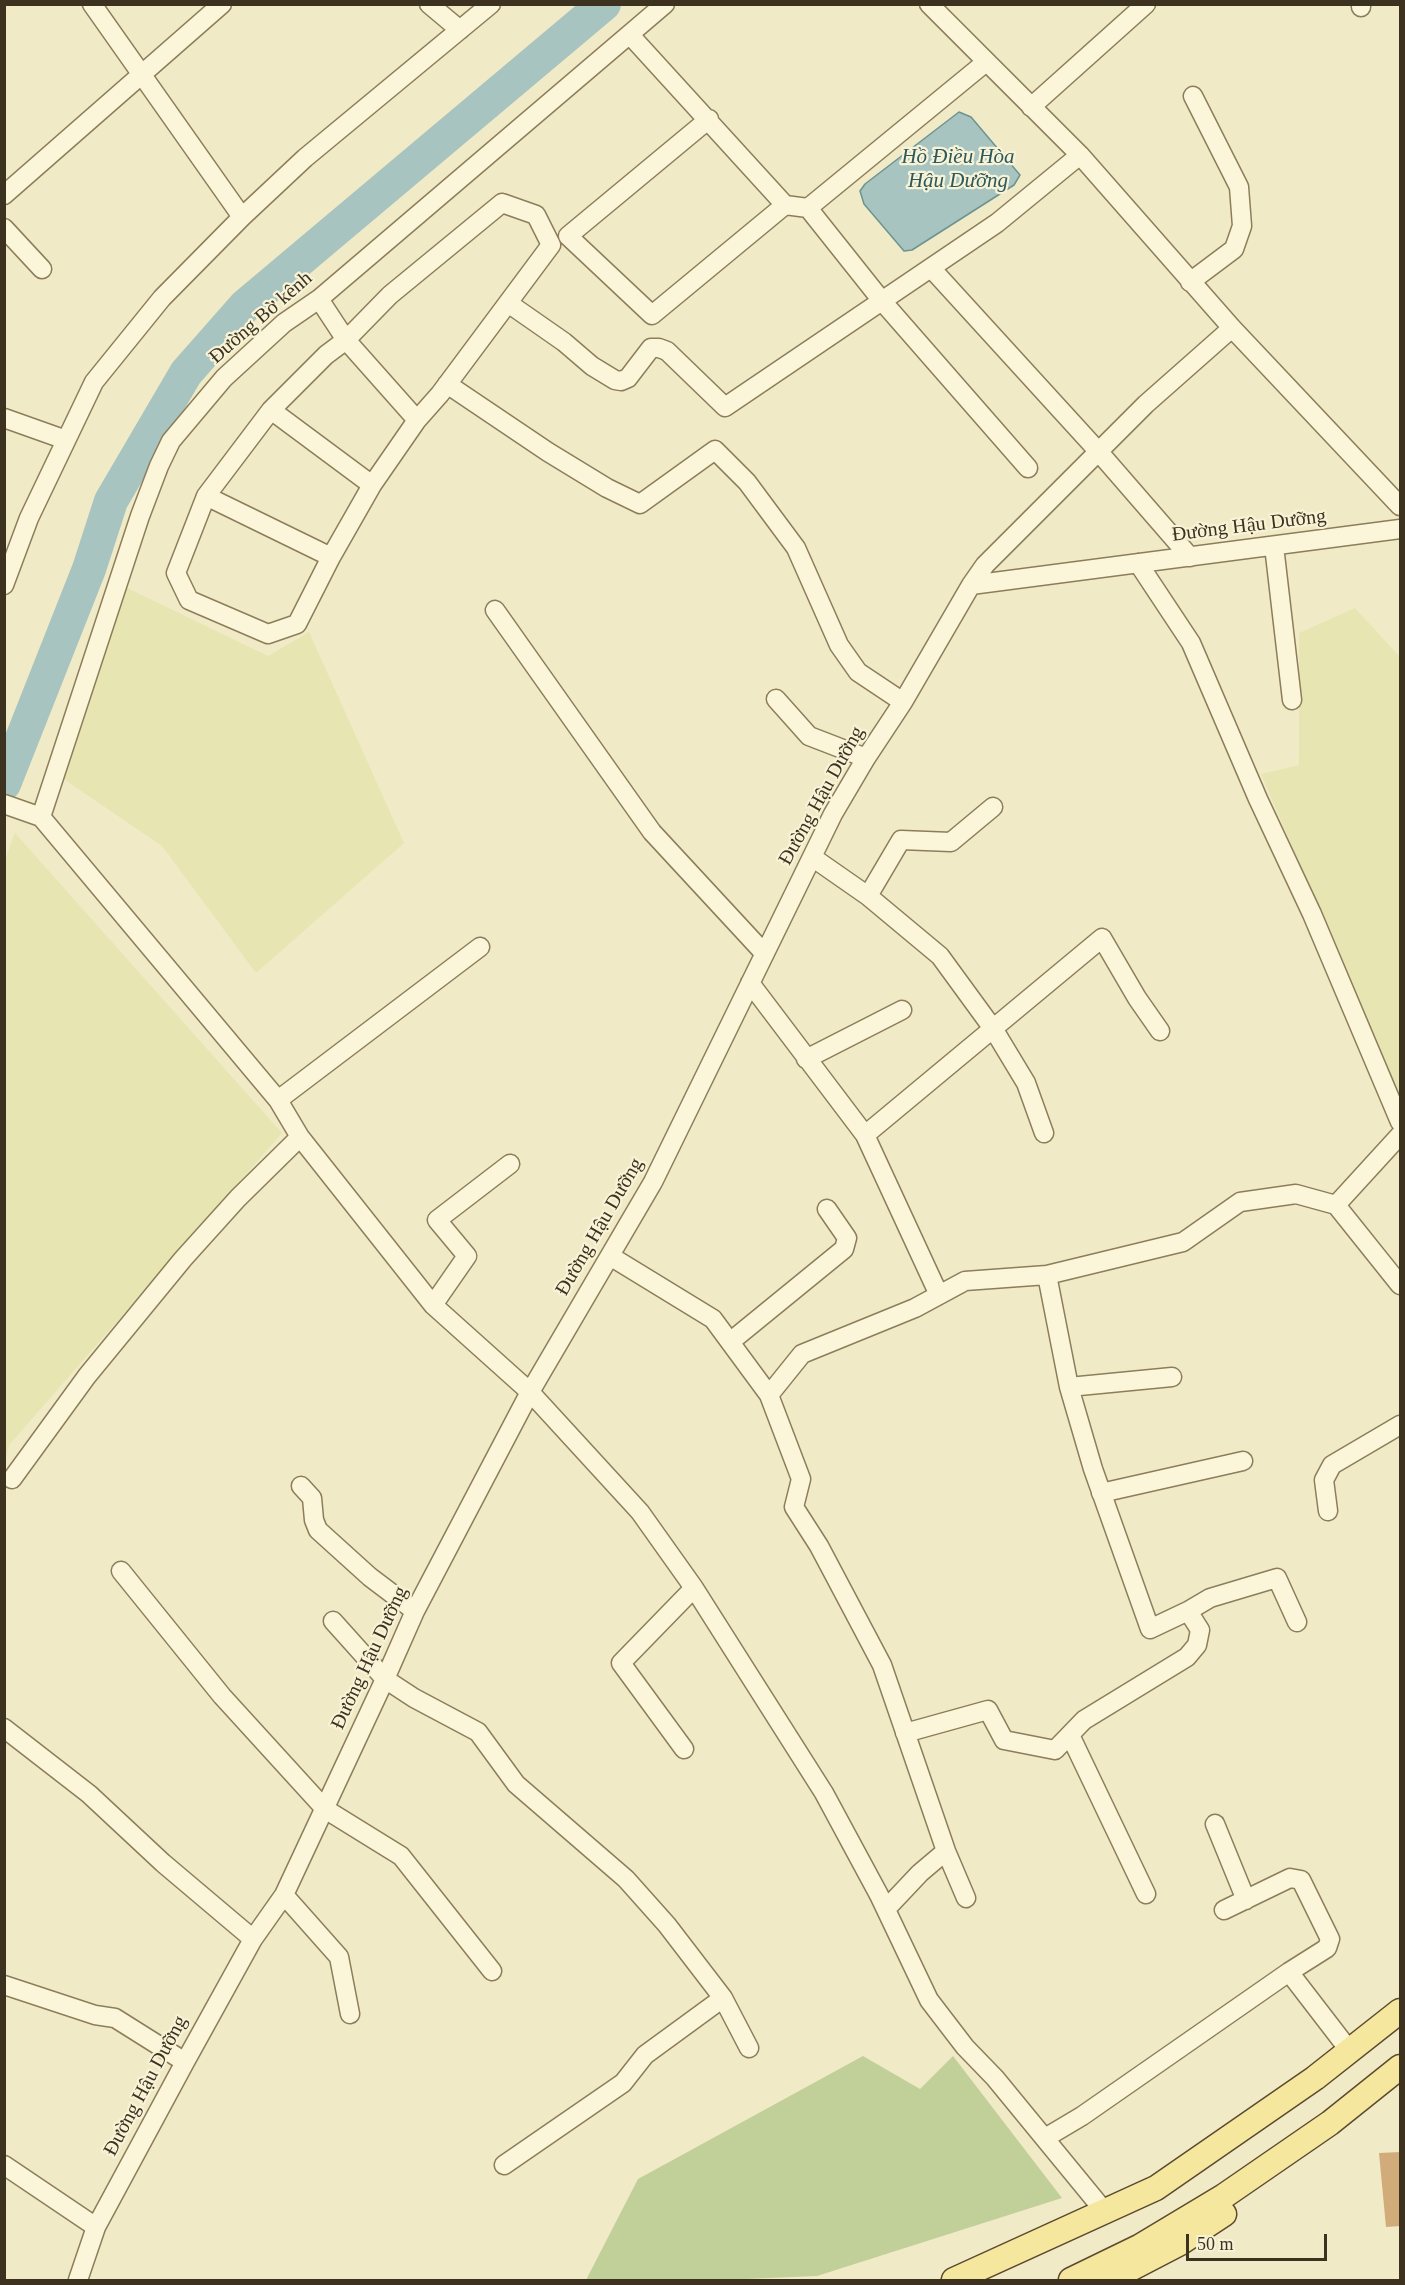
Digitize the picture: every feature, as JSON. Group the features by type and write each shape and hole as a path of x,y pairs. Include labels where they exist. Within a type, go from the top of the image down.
{"main road":[{"path":"954,2280 1156,2188 1315,2078 1401,2011"},
{"path":"1071,2280 1139,2247 1224,2196 1330,2123 1401,2067"},
{"path":"1109,2280 1180,2242 1269,2185 1401,2088"}],"street":[{"path":"93,4 242,217"},
{"path":"429,4 460,30"},
{"path":"4,585 29,518 94,382 162,298 242,217 305,158 491,4"},
{"name":"Đường Bờ kênh","path":"41,817 140,516 171,441 224,378 284,324 319,299 665,4"},
{"path":"929,4 1080,154 1190,282 1401,506"},
{"path":"1031,107 1146,4"},
{"path":"4,195 220,5"},
{"path":"630,35 786,205 808,208 882,301 1028,468"},
{"path":"808,208 986,62"},
{"path":"1190,282 1234,249 1242,226 1239,187 1193,96"},
{"path":"709,119 568,236 652,315 786,205"},
{"path":"508,303 564,342 592,366 615,380 621,381 628,378 651,348 667,351 725,408 997,223 1080,154"},
{"path":"502,203 536,215 551,245 447,384 417,420 372,485 331,557 297,624 268,634 189,600 176,573 206,496 271,410 326,355 346,340 390,295 502,203"},
{"path":"4,228 42,269"},
{"path":"931,268 1098,451 1190,557"},
{"path":"319,299 346,340 417,420"},
{"path":"970,585 984,565 1098,451 1146,404 1232,328"},
{"path":"447,384 548,452 640,504 715,450 747,482 796,548 839,645 858,672 903,702"},
{"path":"271,410 372,485"},
{"path":"4,418 66,440"},
{"path":"206,496 331,557"},
{"name":"Đường Hậu Dưỡng","path":"78,2280 96,2227 254,1939 284,1895 386,1679 415,1611 530,1392 653,1182 833,814 903,702 970,585 1401,529"},
{"path":"1274,546 1292,700"},
{"path":"1138,563 1191,643 1258,799 1312,914 1401,1122"},
{"path":"495,609 652,832 764,953"},
{"path":"776,699 809,736 866,758"},
{"path":"12,806 41,817 278,1100 300,1137 433,1305 530,1392 640,1512 694,1588 824,1793 886,1909 929,2000 965,2047 1045,2138 1105,2212"},
{"path":"868,896 901,840 951,842 993,807"},
{"path":"812,857 868,896 940,956 994,1029 1026,1083 1044,1133"},
{"path":"865,1135 1102,938 1137,998 1160,1031"},
{"path":"278,1100 480,947"},
{"path":"750,983 865,1135 939,1295"},
{"path":"806,1059 902,1010"},
{"path":"1336,1205 1401,1135"},
{"path":"12,1479 87,1376 183,1259 238,1198 300,1137"},
{"path":"433,1305 467,1256 437,1220 510,1164"},
{"path":"769,1395 802,1354 915,1308 964,1281 1047,1275 1183,1242 1240,1202 1296,1194 1336,1205 1401,1285"},
{"path":"730,1342 844,1249 847,1238 827,1209"},
{"path":"610,1256 713,1319 769,1395 801,1479 795,1507 819,1546 882,1665 946,1851 966,1898"},
{"path":"1047,1275 1069,1387 1101,1492 1150,1629 1210,1598 1277,1578 1298,1622"},
{"path":"1069,1387 1172,1377"},
{"path":"1328,1511 1324,1480 1332,1465 1401,1425"},
{"path":"1101,1492 1243,1461"},
{"path":"301,1486 312,1498 314,1520 318,1530 370,1577 415,1611"},
{"path":"122,1571 222,1696 325,1809 401,1856 492,1971"},
{"path":"684,1749 621,1663 694,1588"},
{"path":"905,1733 988,1710 1004,1740 1055,1750 1084,1720 1187,1657 1197,1645 1200,1630 1188,1611"},
{"path":"333,1621 386,1679 414,1698 478,1732 516,1784 626,1879 667,1925 723,1998 749,2048"},
{"path":"4,1728 89,1794 164,1863 254,1939"},
{"path":"1070,1735 1146,1894"},
{"path":"1215,1824 1246,1900"},
{"path":"886,1909 920,1873 946,1851"},
{"path":"1045,2138 1082,2116 1327,1948 1330,1940 1301,1880 1290,1878 1224,1910"},
{"path":"284,1895 339,1957 350,2014"},
{"path":"1290,1972 1349,2050"},
{"path":"4,1985 86,2012 115,2018 185,2062"},
{"path":"504,2165 623,2083 645,2055 723,1998"},
{"path":"4,2165 96,2227"}],"green space":[{"path":"123,586 268,656 309,632 404,843 256,973 162,846 62,778"},
{"path":"1355,608 1400,657 1400,1099 1261,774 1299,765 1299,633"},
{"path":"15,833 282,1133 9,1445 5,1461 4,862"},
{"path":"863,2056 920,2089 953,2056 1062,2198 817,2276 722,2280 586,2280 638,2179"}],"water":[{"name":"Hồ Điều Hòa Hậu Dưỡng","path":"959,112 971,117 1020,175 1014,185 912,250 904,251 864,204 860,191 865,184"}],"building":[{"path":"1401,2152 1401,2226 1386,2227 1379,2153"}],"waterway":[{"path":"4,784 89,569 111,501 186,373 245,306 604,4"}]}
